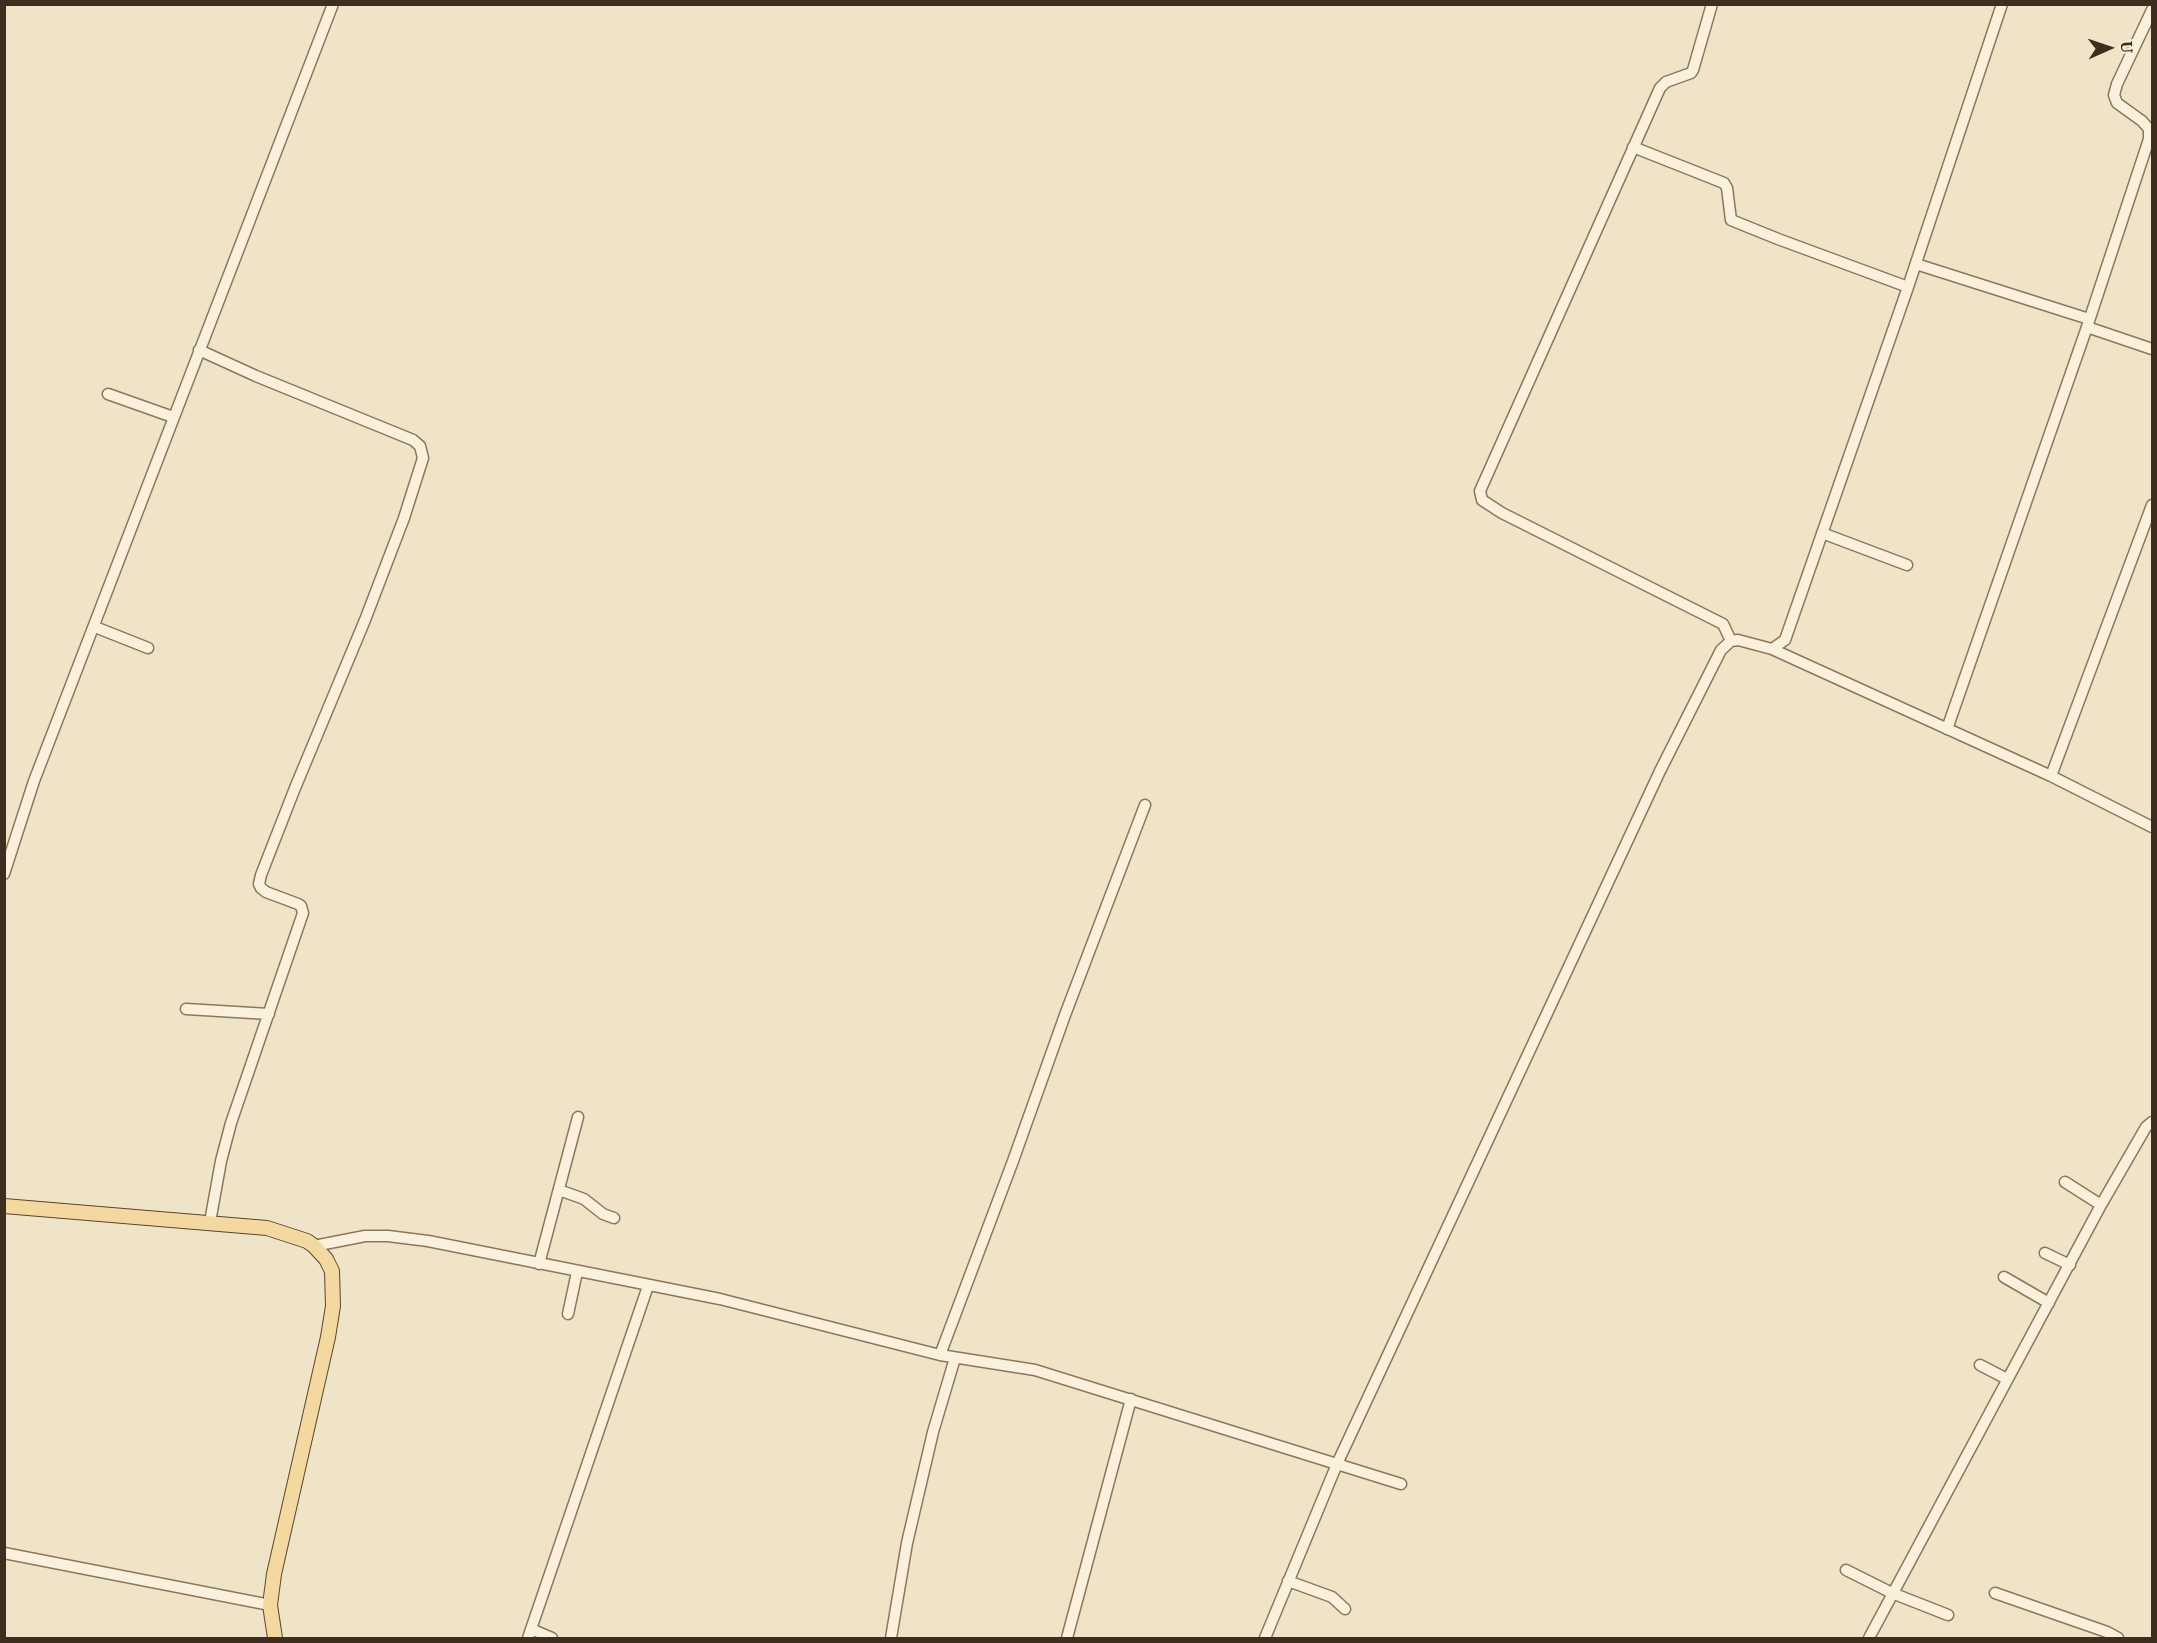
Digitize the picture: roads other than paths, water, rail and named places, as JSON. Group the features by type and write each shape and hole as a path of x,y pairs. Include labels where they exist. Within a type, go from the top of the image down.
{"main road":[{"path":"4,1206 267,1228 287,1233 314,1246 326,1259 332,1270 333,1306 274,1574 270,1605 275,1638"}],"street":[{"path":"4,874 34,782 333,4"},
{"path":"1712,4 1694,70 1666,82 1660,88 1480,491 1480,497 1502,513 1723,624 1731,641"},
{"path":"1772,649 1785,640 1902,306 2002,4"},
{"path":"1947,729 2088,323 2149,139 2149,129 2117,102 2114,95 2152,10"},
{"path":"1633,147 1724,183 1731,219 1778,240 1908,288"},
{"path":"1916,264 2088,323 2152,349"},
{"path":"199,350 413,440 420,446 423,458 404,519 365,620 261,875 259,884 261,888 298,904 303,913 301,925 231,1123 221,1161 210,1222"},
{"path":"108,394 173,417"},
{"path":"2050,776 2152,505"},
{"path":"1822,533 1907,565"},
{"path":"95,627 148,648"},
{"path":"1265,1638 1337,1464 1660,771 1721,650 1731,641 1738,640 1772,649 2050,776 2152,827"},
{"path":"940,1356 1145,805"},
{"path":"186,1009 269,1014"},
{"path":"539,1264 578,1117"},
{"path":"1869,1638 2101,1204 2146,1127 2152,1122"},
{"path":"2065,1182 2101,1204"},
{"path":"559,1190 584,1199 603,1214 614,1218"},
{"path":"314,1246 364,1236 388,1236 428,1241 720,1299 940,1356 1035,1370 1401,1484"},
{"path":"2045,1253 2070,1265"},
{"path":"568,1314 577,1272"},
{"path":"2004,1277 2049,1303"},
{"path":"552,1638 529,1634 648,1286"},
{"path":"891,1638 907,1543 933,1432 955,1358"},
{"path":"1980,1365 2007,1379"},
{"path":"1067,1638 1131,1399"},
{"path":"4,1553 270,1605"},
{"path":"1846,1570 1892,1593 1948,1615"},
{"path":"1288,1581 1332,1597 1345,1609"},
{"path":"1995,1593 2107,1632 2118,1638"}]}
